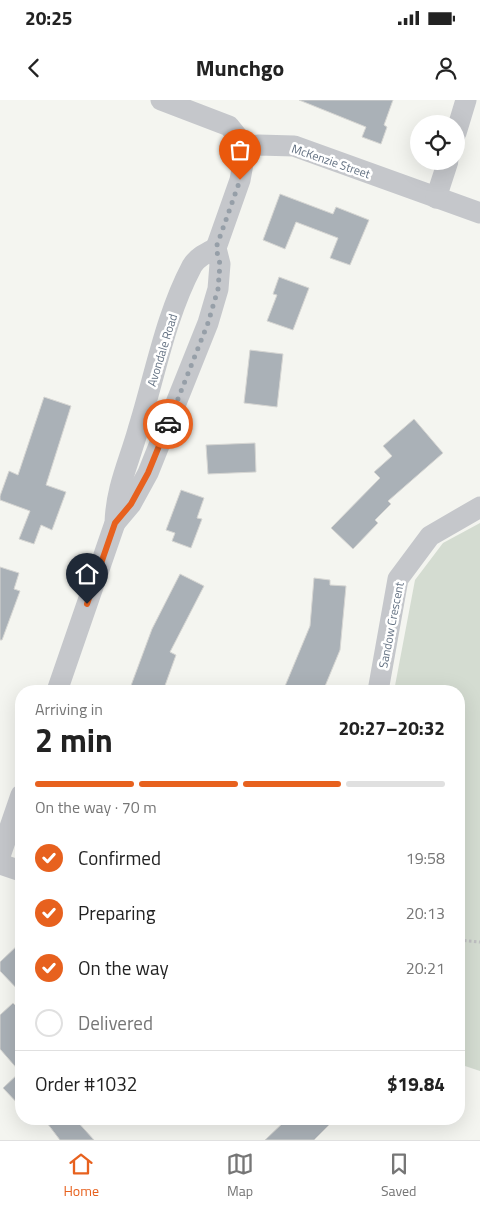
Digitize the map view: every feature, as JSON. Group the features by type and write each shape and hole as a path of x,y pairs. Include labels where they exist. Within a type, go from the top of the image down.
{"street":[{"path":"161,100 229,126 246,147"},
{"path":"461,115 466,100"},
{"name":"McKenzie Street","path":"246,147 258,144 294,146 480,213"},
{"name":"Avondale Road","path":"115,523 131,504 148,473 208,323 218,289 220,264 216,248 240,180 246,147"},
{"path":"436,198 445,170"},
{"name":"Avondale Road","path":"59,685 115,523 116,499 179,296 193,264 216,248"},
{"name":"Sandow Crescent","path":"379,685 398,579 430,536 480,507"},
{"path":"0,856 15,812"},
{"path":"0,864 15,868"}],"path":[{"path":"465,941 480,942"}],"shaded area":[{"path":"480,523 480,1071 465,1066 465,685 395,685 415,580 443,543"}],"building":[{"path":"299,100 393,100 384,125 387,127 381,144 362,137 366,127"},
{"path":"280,194 333,214 336,207 369,220 350,265 330,258 338,238 296,222 285,249 263,240"},
{"path":"279,277 309,288 293,330 267,321 277,295 273,294"},
{"path":"250,350 283,354 277,407 244,403"},
{"path":"44,397 71,406 46,485 66,492 52,530 41,525 34,544 19,539 30,511 0,500 0,496 9,471 18,475"},
{"path":"414,419 443,453 388,501 391,504 375,520 378,523 353,549 331,528 380,478 374,472 392,456 383,446"},
{"path":"255,443 256,472 208,474 206,445"},
{"path":"181,490 204,498 197,518 202,519 191,548 172,541 175,533 166,530"},
{"path":"0,567 19,573 14,589 20,591 2,640 0,640"},
{"path":"180,574 204,586 170,652 176,655 165,685 131,685 152,629"},
{"path":"314,578 330,580 330,585 346,586 340,650 325,685 285,685 310,626"},
{"path":"15,948 15,987 0,971 0,962"},
{"path":"13,1003 15,1005 15,1066 0,1049 0,1015"},
{"path":"15,1077 15,1101 3,1088"},
{"path":"49,1125 80,1125 94,1140 60,1140"},
{"path":"281,1125 329,1125 314,1140 265,1140"}],"way so far":[{"path":"168,424 208,323 218,289 220,264 216,248 240,180"}],"route":[{"path":"87,604 115,523 131,504 148,473 168,424"}]}
